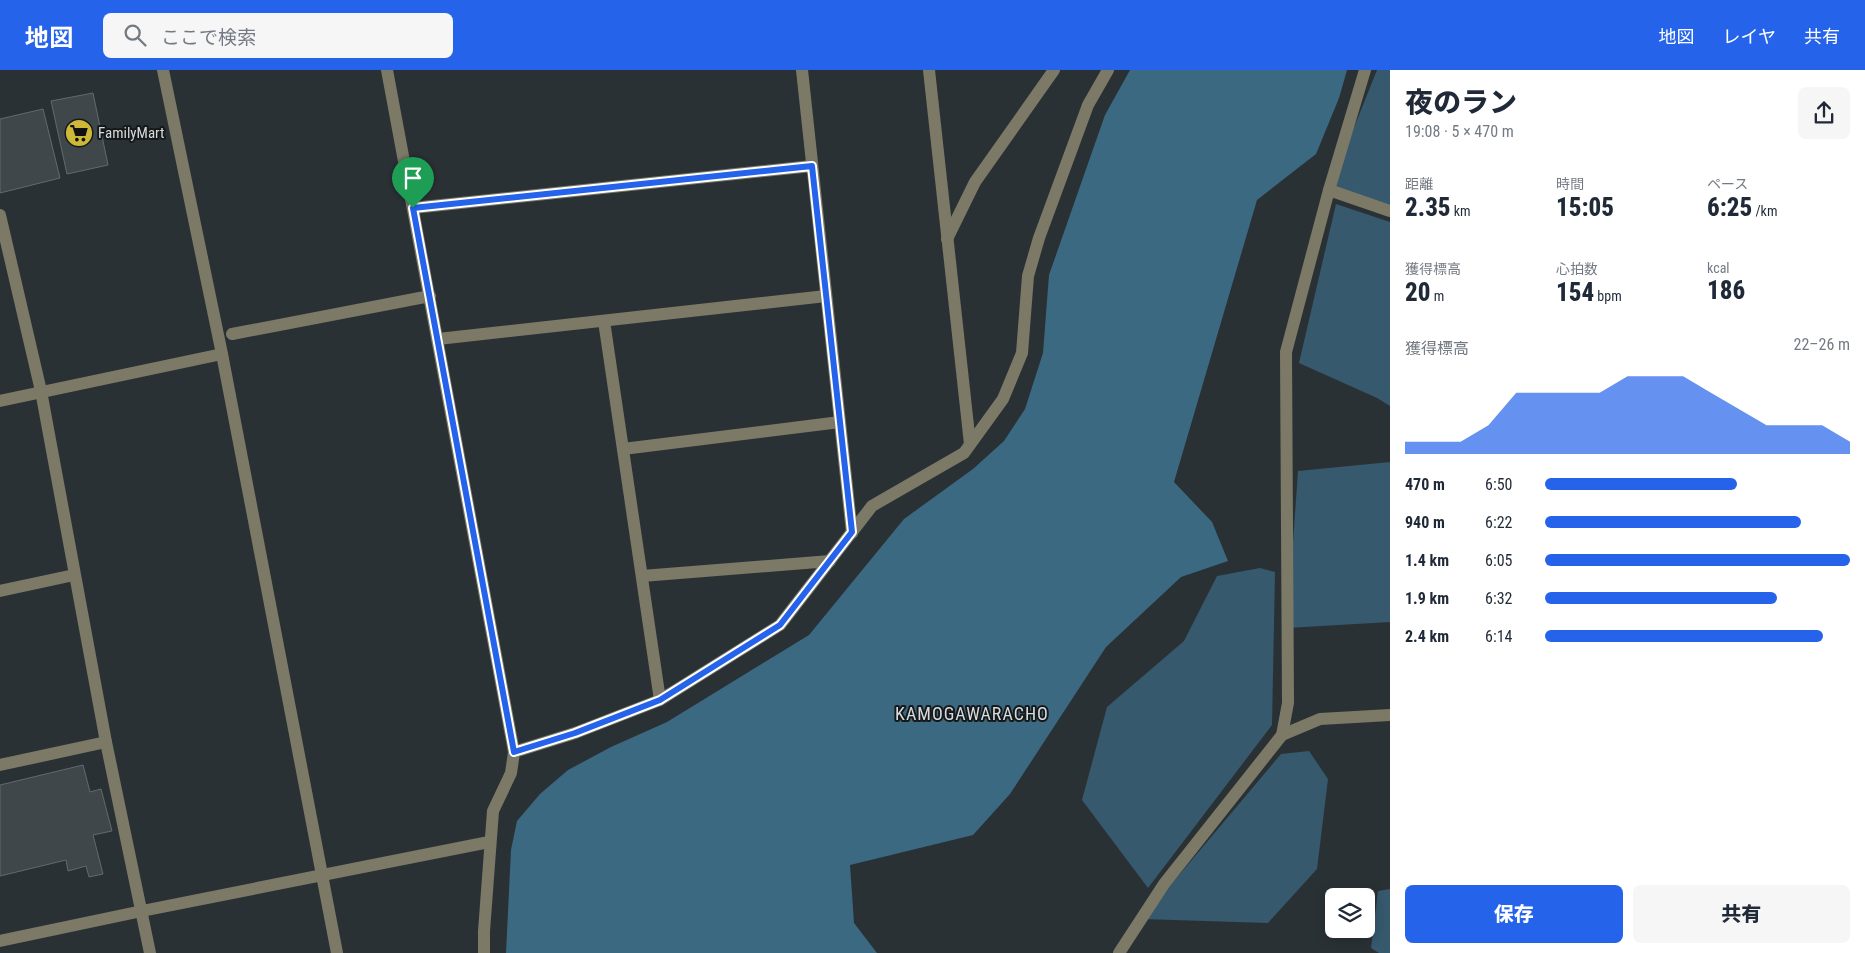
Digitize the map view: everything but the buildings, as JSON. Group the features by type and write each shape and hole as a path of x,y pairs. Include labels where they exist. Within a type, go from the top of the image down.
{"street":[{"path":"163,70 222,354 337,953"},
{"path":"388,70 514,752 512,773 493,811 489,842 484,953"},
{"path":"802,70 852,532"},
{"path":"929,70 970,444"},
{"path":"947,239 976,182 1054,70"},
{"path":"514,752 575,733 660,700 780,625 872,506 964,453 1003,399 1022,353 1028,276 1039,238 1088,105 1108,70"},
{"path":"1119,953 1164,884 1282,735 1288,703 1286,352 1329,190 1365,70"},
{"path":"413,208 812,166"},
{"path":"1329,190 1390,211"},
{"path":"0,215 41,391 106,742 150,953"},
{"path":"232,334 430,296"},
{"path":"438,339 826,296"},
{"path":"604,321 660,700"},
{"path":"0,400 222,354"},
{"path":"623,449 840,422"},
{"path":"642,576 830,560"},
{"path":"0,591 74,575"},
{"path":"1282,735 1320,719 1390,716"},
{"path":"0,765 106,742"},
{"path":"0,941 489,842"}],"shaded area":[{"path":"1130,70 1347,70 1339,98 1316,154 1257,200 1174,482 1212,522 1228,561 1181,577 1106,647 1010,794 973,835 850,865 854,923 877,953 506,953 511,850 517,821 540,794 568,770 611,747 667,722 809,635 904,519 973,469 1004,441 1025,409 1043,353 1049,275 1105,115"},
{"path":"1377,70 1390,70 1390,211 1329,190"},
{"path":"1336,204 1390,222 1390,406 1377,398 1299,363"},
{"path":"1390,462 1390,622 1287,628 1298,471"},
{"path":"1260,568 1275,572 1272,725 1148,888 1082,800 1107,707 1184,641 1217,576"},
{"path":"1309,751 1328,779 1317,869 1268,923 1142,919 1281,754"},
{"path":"1390,889 1390,953 1379,953 1371,948 1372,938 1375,938 1378,891"}],"place":[{"name":"FamilyMart","path":"79,133"}],"district":[{"name":"KAMOGAWARACHO","path":"972,714"}],"route":[{"path":"812,166 852,532 780,625 660,700 575,733 514,752 413,208 812,166"}]}
